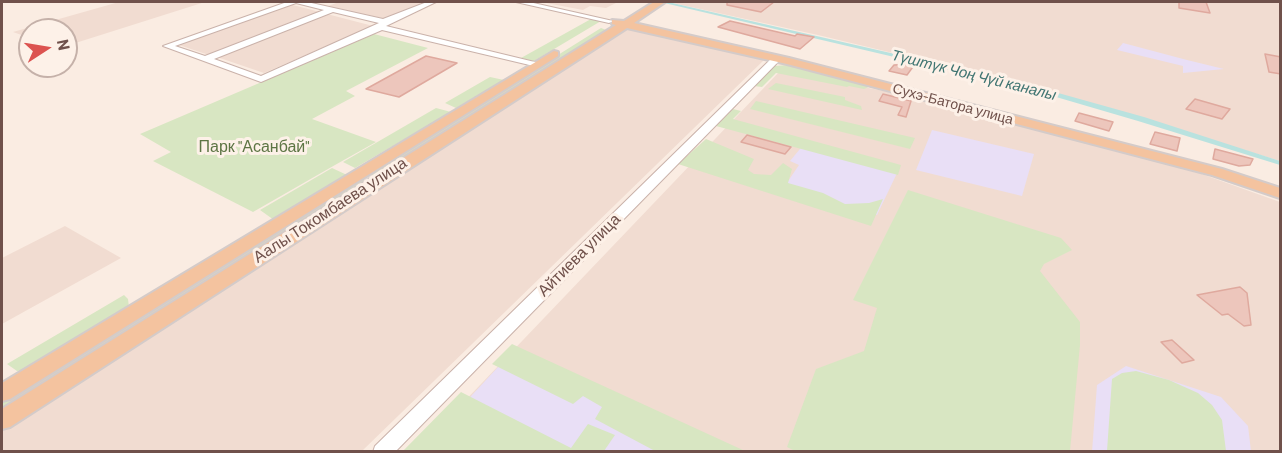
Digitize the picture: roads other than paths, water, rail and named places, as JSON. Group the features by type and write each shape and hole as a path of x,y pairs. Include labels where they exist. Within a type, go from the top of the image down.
{"main road":[{"name":"Аалы Токомбаева улица","path":"2,420 645,2"},
{"name":"Аалы Токомбаева улица","path":"596,29 659,2"},
{"name":"Сухэ-Батора улица","path":"616,22 777,58 1217,172 1281,193"},
{"name":"Аалы Токомбаева улица","path":"2,393 567,46"},
{"path":"1261,186 1281,180"}],"street":[{"path":"293,2 167,46 261,79 432,2"},
{"path":"299,2 320,7 333,6 383,24 538,64"},
{"path":"520,2 616,22"},
{"path":"206,59 333,6"},
{"name":"Айтиева улица","path":"382,452 777,58"}],"waterway":[{"name":"Түштүк Чоң Чүй каналы","path":"663,2 1024,85 1280,163"}],"park label":[{"name":"Парк \"Асанбай\"","path":"254,147"}]}
